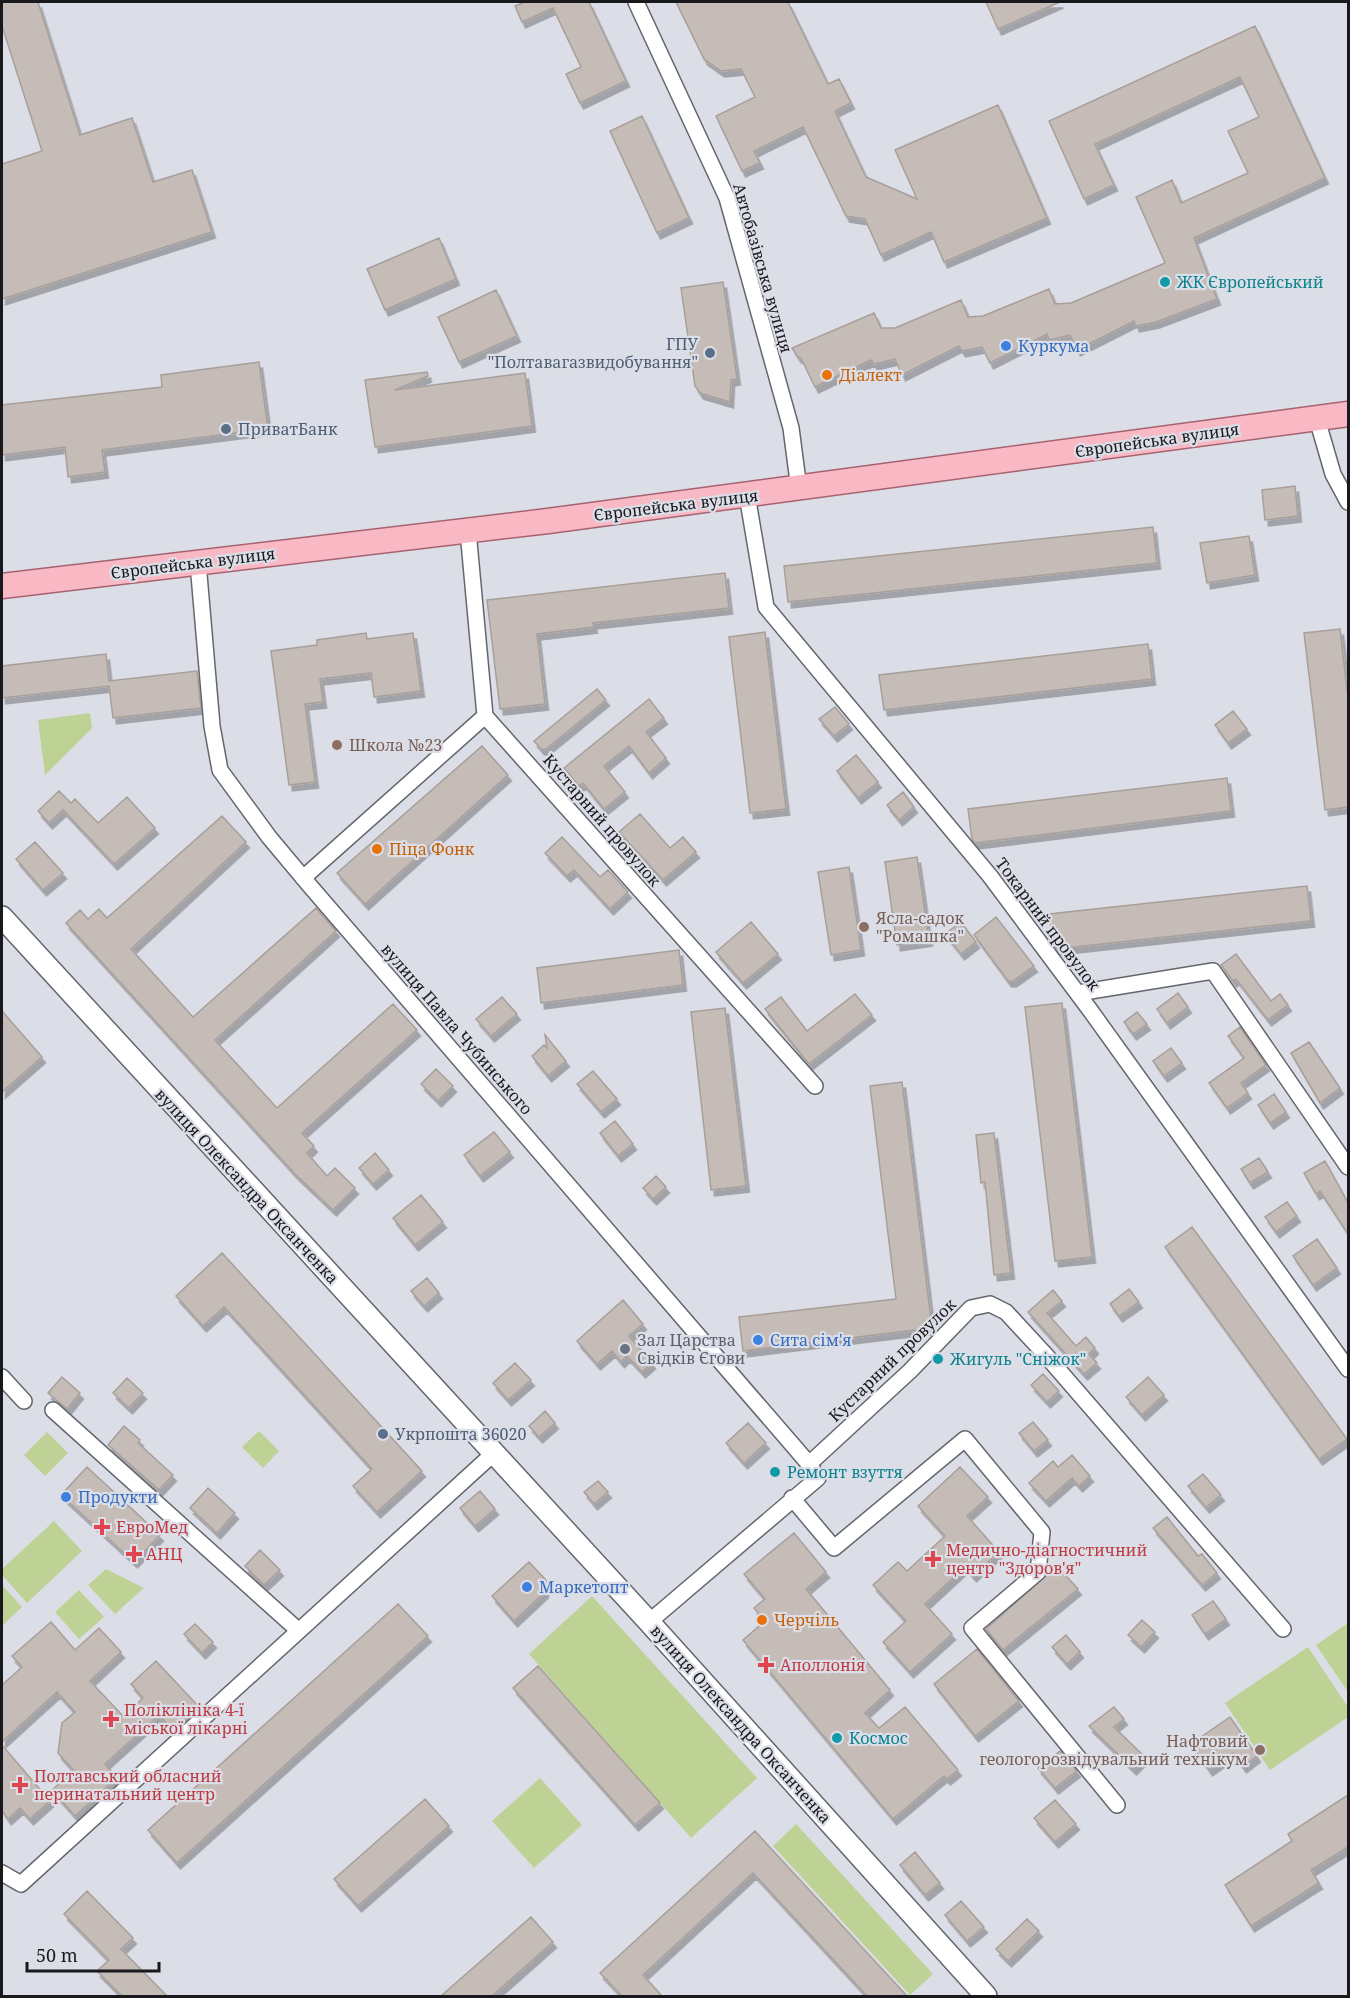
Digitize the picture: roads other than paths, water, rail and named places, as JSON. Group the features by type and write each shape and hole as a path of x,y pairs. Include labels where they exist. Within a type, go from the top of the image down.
{"main road":[{"name":"Європейська вулиця","path":"2,586 799,489 1348,414"},
{"name":"вулиця Олександра Оксанченка","path":"2,917 649,1622 986,1996"}],"street":[{"name":"Автобазівська вулиця","path":"636,2 727,198 791,428 799,489"},
{"path":"1317,418 1334,474 1348,502"},
{"name":"Токарний провулок","path":"747,495 766,607 990,876 1078,993 1348,1369"},
{"path":"303,878 485,716 468,531"},
{"name":"вулиця Павла Чубинського","path":"198,562 212,726 220,770 303,878 809,1464"},
{"name":"Кустарний провулок","path":"485,716 815,1086"},
{"path":"1078,993 1213,970 1348,1167"},
{"name":"Кустарний провулок","path":"809,1464 910,1371 971,1308 990,1304 1006,1311 1043,1352 1283,1629"},
{"path":"2,1377 24,1401"},
{"path":"53,1410 299,1630"},
{"path":"792,1498 834,1548 965,1438 1042,1532 1038,1572 972,1628 1117,1805"},
{"path":"2,1873 21,1884 493,1454"},
{"path":"649,1622 818,1478 809,1464"}],"place":[{"name":"ЖК Європейський","path":"1165,282"},
{"name":"Куркума","path":"1006,346"},
{"name":"ГПУ \"Полтавагазвидобування\"","path":"710,353"},
{"name":"Діалект","path":"827,375"},
{"name":"ПриватБанк","path":"226,429"},
{"name":"Школа №23","path":"337,745"},
{"name":"Піца Фонк","path":"377,849"},
{"name":"Ясла-садок \"Ромашка\"","path":"864,927"},
{"name":"Сита сім'я","path":"758,1340"},
{"name":"Зал Царства Cвідків Єгови","path":"625,1349"},
{"name":"Жигуль \"Сніжок\"","path":"938,1359"},
{"name":"Укрпошта 36020","path":"383,1434"},
{"name":"Ремонт взуття","path":"775,1472"},
{"name":"Продукти","path":"66,1497"},
{"name":"ЕвроМед","path":"102,1527"},
{"name":"АНЦ","path":"134,1554"},
{"name":"Медично-діагностичний центр \"Здоров'я\"","path":"933,1559"},
{"name":"Маркетопт","path":"527,1587"},
{"name":"Черчіль","path":"762,1620"},
{"name":"Аполлонія","path":"766,1665"},
{"name":"Поліклініка 4-ї міської лікарні","path":"111,1719"},
{"name":"Космос","path":"837,1738"},
{"name":"Нафтовий геологорозвідувальний технікум","path":"1260,1750"},
{"name":"Полтавський обласний перинатальний центр","path":"20,1785"}]}
